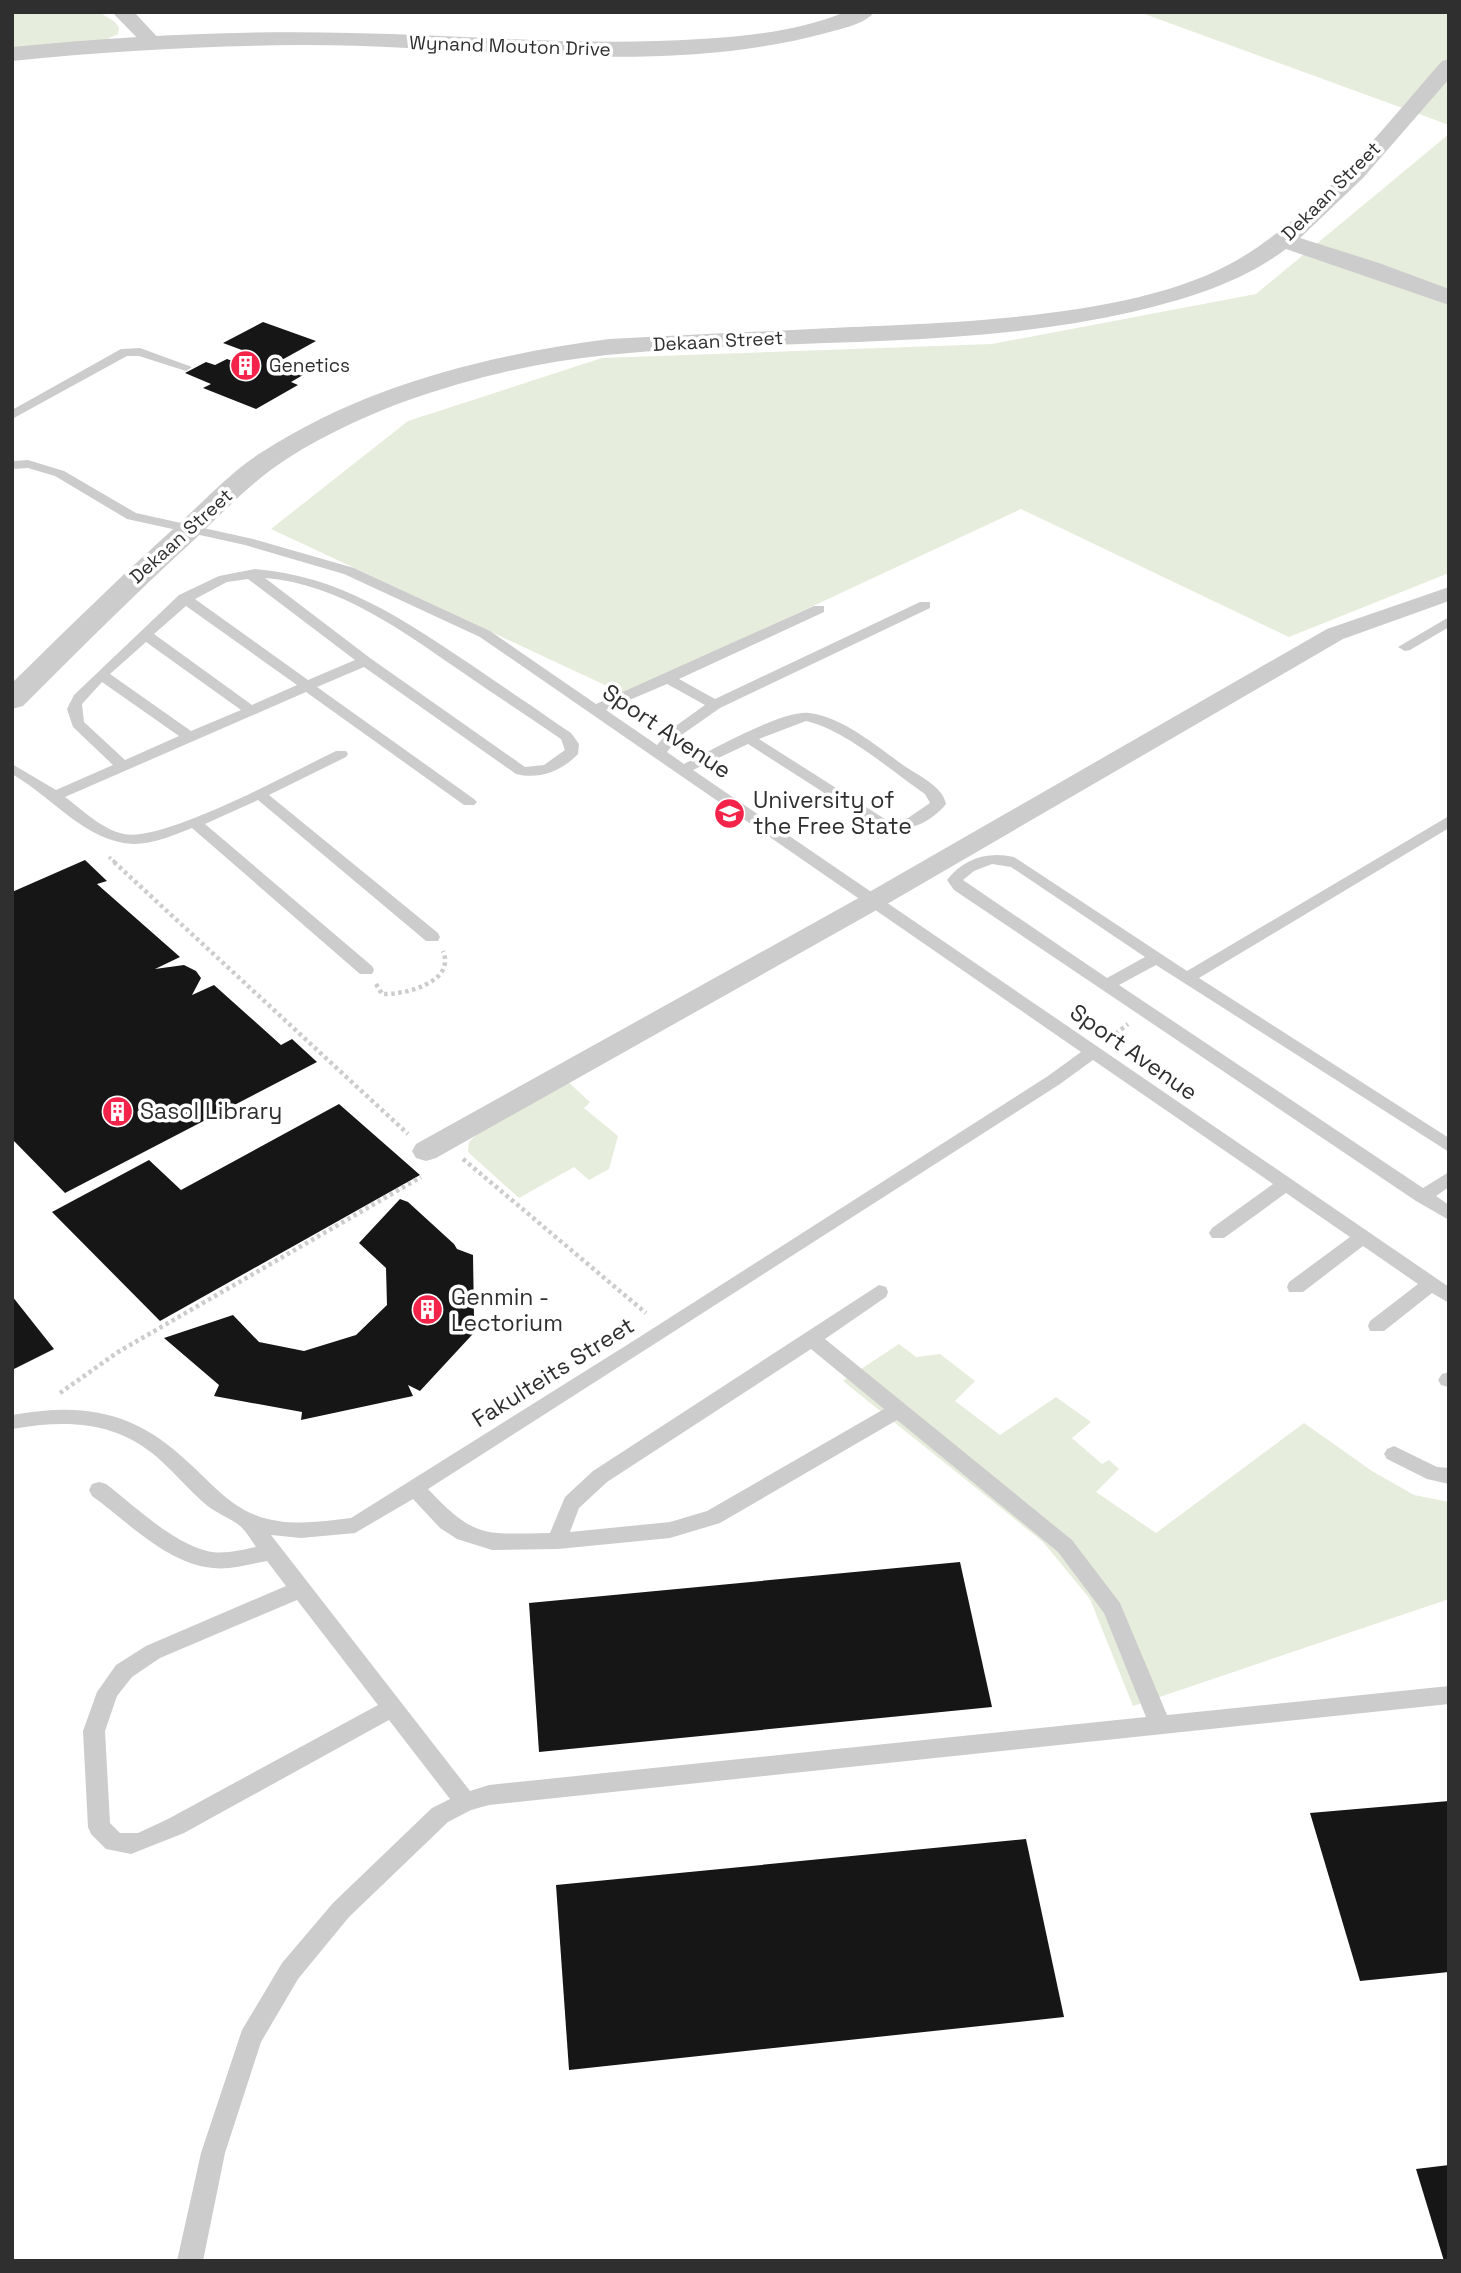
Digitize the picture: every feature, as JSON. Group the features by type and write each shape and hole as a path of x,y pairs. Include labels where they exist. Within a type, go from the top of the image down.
{"street":[{"path":"122,12 152,42"},
{"name":"Wynand Mouton Drive","path":"12,54 152,42 350,39 583,51 640,50 775,37 821,27 864,12"},
{"name":"Dekaan Street","path":"12,700 127,585 244,478 299,441 352,414 428,385 516,361 609,347 1043,322 1106,311 1217,280 1248,264 1283,240 1356,170 1449,65"},
{"path":"1283,240 1371,268 1449,298"},
{"path":"434,1146 873,901 1335,634 1449,594"}],"lane":[{"path":"12,415 125,352 140,352 186,367"},
{"name":"Sport Avenue","path":"16,461 53,471 114,509 132,516 349,571 485,634 1449,1296"},
{"path":"123,766 78,724 74,716 75,704 184,598 225,579 251,575 282,576 343,592 385,615 560,732 572,744 573,751 567,758 541,771 521,771 365,662 251,575"},
{"path":"184,598 469,802"},
{"path":"658,754 675,733 715,705 925,605"},
{"path":"594,710 820,609"},
{"path":"1405,647 1449,621"},
{"path":"146,635 252,710"},
{"path":"54,796 365,662"},
{"path":"102,675 190,737"},
{"path":"668,679 715,705"},
{"path":"682,770 750,739 794,719 804,716 831,725 930,791 937,797 938,804 906,825 884,825 750,739"},
{"path":"12,768 120,839 135,840 161,835 194,822 341,754"},
{"path":"258,793 432,937"},
{"path":"1186,978 1449,821"},
{"path":"194,822 366,970"},
{"path":"1448,1145 1186,978 1009,860 989,858 962,871 956,880 960,887 1449,1214"},
{"path":"1107,985 1156,958"},
{"name":"Fakulteits Street","path":"16,1421 68,1416 107,1420 130,1427 152,1440 220,1506 248,1521 275,1530 309,1532 355,1525 665,1330 1054,1080 1094,1051"},
{"path":"1422,1197 1449,1178"},
{"path":"1218,1233 1286,1184"},
{"path":"1296,1287 1362,1237"},
{"path":"1377,1326 1432,1284"},
{"path":"558,1541 565,1513 588,1488 636,1452 813,1340 879,1292"},
{"path":"813,1340 1065,1546 1113,1609 1160,1725"},
{"path":"415,1488 447,1522 464,1533 492,1542 558,1541 670,1530 713,1517 898,1410"},
{"path":"1394,1454 1434,1474 1449,1476"},
{"path":"99,1490 182,1548 207,1559 225,1560 272,1552"},
{"path":"248,1521 465,1802"},
{"path":"301,1589 153,1652 124,1671 108,1692 94,1731 96,1813 99,1827 114,1842 141,1842 392,1707"},
{"path":"190,2261 213,2153 250,2038 290,1971 341,1910 440,1815 465,1802 489,1795 1449,1695"}],"path":[{"path":"86,817 109,857 434,1146 665,1330"},
{"path":"366,970 382,993 391,996 401,995 442,975 448,965 448,957 432,937"},
{"path":"16,1421 118,1352 421,1178 434,1146"}],"green space":[{"path":"12,12 99,12 115,22 119,28 118,34 103,41 12,50"},
{"path":"1139,12 1449,12 1449,125"},
{"path":"1449,134 1449,573 1289,637 1021,509 624,694 271,529 408,421 602,358 992,344 1256,294"},
{"path":"566,1080 590,1102 584,1108 618,1136 609,1169 589,1180 574,1167 519,1198 468,1152 469,1142 481,1130"},
{"path":"899,1344 916,1357 940,1354 975,1381 955,1401 1000,1435 1056,1397 1091,1422 1072,1438 1102,1464 1109,1460 1119,1469 1096,1492 1156,1533 1304,1423 1372,1471 1414,1495 1449,1502 1449,1599 1133,1706 1090,1599 1043,1542 843,1381"}],"building":[{"name":"Genetics","path":"263,322 316,341 280,361 293,365 288,368 303,375 291,382 298,385 256,409 203,388 211,384 185,373 206,362 215,365 227,359 235,362 250,353 223,343"},
{"path":"85,860 107,881 97,884 180,957 155,969 184,965 196,971 201,978 192,995 214,985 281,1045 292,1039 317,1062 65,1193 12,1139 12,892"},
{"path":"339,1104 420,1175 160,1321 52,1212 149,1160 181,1190"},
{"name":"Genmin - Lectorium","path":"400,1199 408,1202 457,1249 473,1255 474,1316 471,1319 483,1323 420,1391 408,1385 413,1396 301,1420 302,1412 214,1396 219,1385 164,1338 233,1315 259,1342 304,1351 356,1335 387,1305 386,1268 359,1243"},
{"path":"12,1296 54,1349 12,1370"},
{"path":"960,1562 992,1707 539,1752 529,1603"},
{"path":"1449,1801 1449,1972 1360,1981 1310,1813"},
{"path":"1026,1839 1064,2017 569,2070 556,1885"},
{"path":"1449,2165 1449,2261 1444,2261 1416,2169"}],"place":[{"name":"Genetics","path":"246,365"},
{"name":"University of the Free State","path":"730,813"},
{"name":"Sasol Library","path":"117,1111"},
{"name":"Genmin - Lectorium","path":"428,1310"}]}
